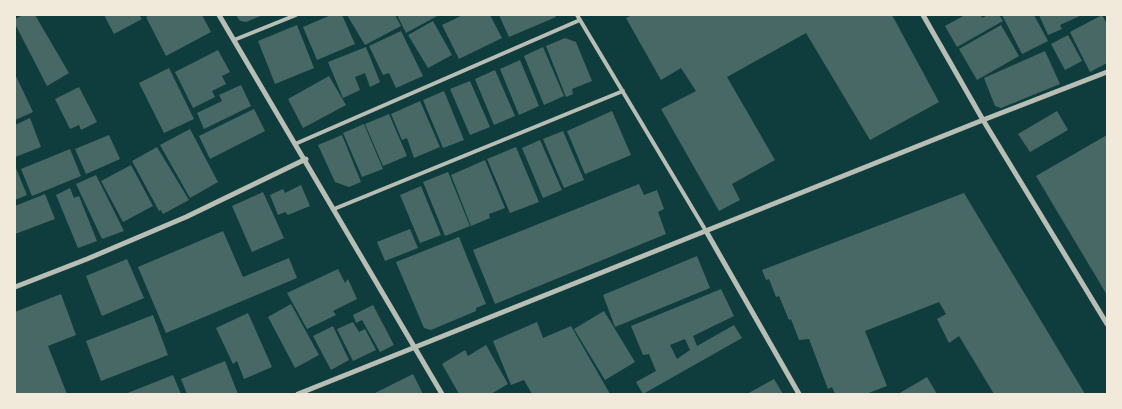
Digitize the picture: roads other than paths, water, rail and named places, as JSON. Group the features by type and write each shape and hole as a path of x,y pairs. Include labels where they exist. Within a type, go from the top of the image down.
{"street":[{"path":"219,15 295,144 306,159 442,394"},
{"path":"923,15 983,120 1107,324"},
{"path":"298,394 1107,72"},
{"path":"15,287 186,217 306,159"},
{"path":"706,231 799,394"}],"lane":[{"path":"234,40 296,15"},
{"path":"577,15 706,231"},
{"path":"295,144 580,20"},
{"path":"334,209 623,91"}]}
